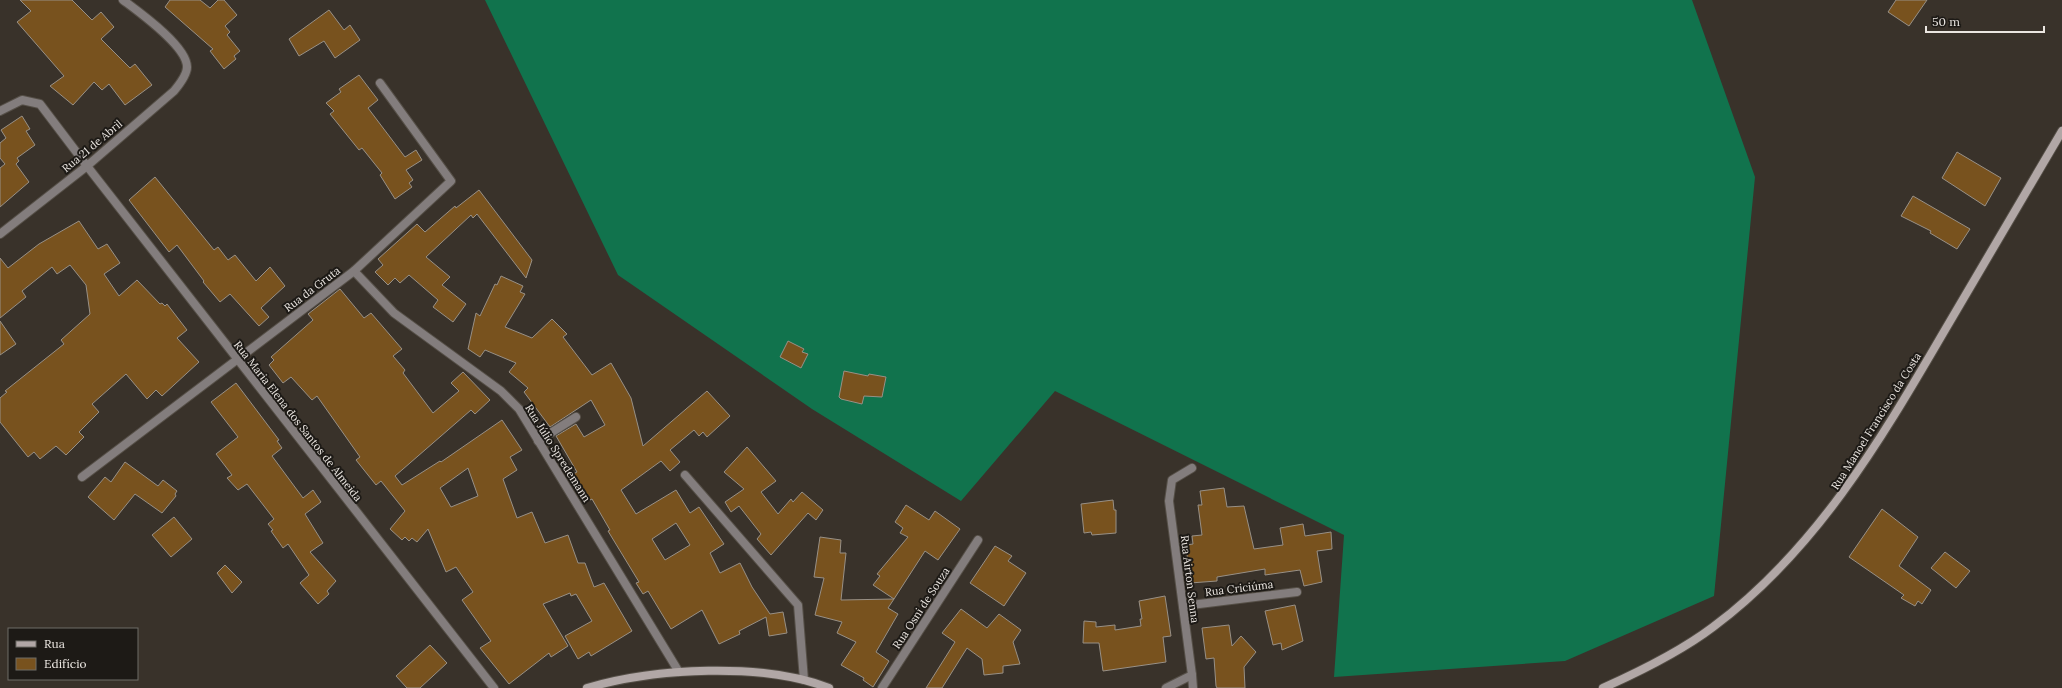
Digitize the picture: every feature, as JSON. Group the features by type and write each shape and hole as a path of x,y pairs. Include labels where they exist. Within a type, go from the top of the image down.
{"main road":[{"name":"Rua Manoel Francisco da Costa","path":"1604,688 1667,656 1714,627 1775,573 1819,525 1845,492 1891,422 2062,131"},
{"path":"587,688 630,678 679,672 730,672 804,680 829,688"}],"street":[{"name":"Rua 21 de Abril","path":"0,234 87,166 174,91 182,80 187,67 182,53 164,33 123,0"},
{"name":"Rua da Gruta","path":"82,477 354,271 451,181 380,83"},
{"name":"Rua Maria Elena dos Santos de Almeida","path":"0,111 22,100 40,104 236,359 494,688"},
{"name":"Rua Júlio Spredemann","path":"354,271 394,313 502,391 519,409 679,672"},
{"path":"538,441 576,417"},
{"name":"Rua Airton Senna","path":"1192,468 1172,480 1169,501 1193,688"},
{"path":"686,475 798,605 804,680"},
{"name":"Rua Osni de Souza","path":"882,688 978,540"},
{"name":"Rua Criciúma","path":"1183,606 1298,592"},
{"path":"1166,688 1192,675"}],"green space":[{"path":"485,0 1692,0 1755,177 1714,596 1565,661 1334,677 1344,535 1055,391 961,501 812,409 618,275"}],"building":[{"path":"20,0 72,0 92,20 101,12 114,27 101,39 130,68 135,64 152,85 125,105 109,84 102,90 94,82 73,105 50,86 64,76 17,22 31,11"},
{"path":"170,0 200,0 210,8 218,0 224,0 237,15 225,26 230,32 227,35 240,51 234,56 236,59 224,69 210,51 213,49 165,7"},
{"path":"1896,0 1927,0 1909,26 1888,12"},
{"path":"329,10 344,30 350,25 360,40 335,58 324,41 299,56 289,39"},
{"path":"359,75 378,100 368,108 405,157 416,150 422,160 406,170 413,180 409,183 412,187 395,199 380,175 382,173 362,148 359,150 330,114 334,111 326,103 341,92 339,89"},
{"path":"22,116 30,129 26,131 35,145 17,158 19,161 16,164 29,182 0,207 0,168 5,164 0,158 0,143 6,138 1,130"},
{"path":"1957,152 2001,178 1985,206 1942,178"},
{"path":"155,177 214,250 218,247 228,260 235,255 256,281 270,267 285,286 261,308 269,317 259,326 230,294 220,302 203,282 204,281 177,245 169,252 129,200"},
{"path":"479,190 532,260 526,278 477,214 473,218 471,215 426,257 450,277 442,285 466,304 453,322 433,307 438,300 409,275 400,283 395,278 388,285 375,272 383,265 378,259 417,224 425,232 455,206 456,208"},
{"path":"1913,196 1970,229 1957,249 1930,233 1931,231 1901,216"},
{"path":"79,221 98,249 107,244 120,263 104,274 119,296 137,280 160,304 162,303 165,306 167,304 187,330 177,338 199,362 162,396 156,390 147,399 126,374 92,404 99,412 79,432 84,437 66,455 56,446 40,459 34,452 28,457 0,422 0,398 7,392 5,391 64,344 61,340 90,314 86,285 70,265 57,274 52,267 22,291 26,297 0,318 0,258 8,268 39,244"},
{"path":"501,276 523,286 520,292 525,294 505,327 532,338 552,319 567,334 563,337 592,375 611,363 631,398 643,446 707,391 730,416 707,437 703,432 699,436 694,430 670,450 680,462 670,471 661,461 621,490 636,514 676,490 690,513 699,507 724,544 710,553 720,573 740,563 752,587 770,614 783,612 787,633 769,636 766,617 739,631 740,634 719,644 702,610 671,629 648,591 643,594 636,583 639,582 608,531 610,530 592,499 590,500 573,474 577,472 556,436 576,424 584,437 605,425 591,400 550,427 524,392 528,388 509,372 516,363 485,350 480,357 468,349 476,313 480,316 495,284 497,285","holes":["676,523 690,545 665,560 652,539"]},
{"path":"340,289 364,318 371,313 402,349 393,356 405,370 403,373 433,413 459,391 451,383 463,372 490,400 475,414 471,410 395,476 402,485 440,461 441,462 502,420 522,450 510,457 517,470 503,479 517,518 532,512 545,543 568,535 578,563 585,563 594,587 604,583 632,631 591,656 589,652 578,659 565,636 592,621 576,594 571,596 570,593 543,604 568,646 551,657 549,653 509,684 480,648 491,641 462,600 473,592 456,567 446,572 428,529 417,542 412,538 409,541 405,537 402,540 390,529 405,511 381,481 376,485 356,460 360,457 317,396 312,400 291,377 283,383 269,365 274,360 271,357 313,320 308,314","holes":["468,468 478,496 451,507 440,488"]},
{"path":"0,321 16,344 0,355"},
{"path":"788,341 804,349 802,352 808,354 801,368 780,357"},
{"path":"844,371 868,376 869,374 886,377 882,397 864,396 862,404 841,399 839,397"},
{"path":"236,383 279,440 277,441 282,448 272,456 303,498 313,490 321,502 305,514 323,543 310,552 336,581 327,591 329,594 318,604 300,583 309,575 288,544 283,548 271,531 273,530 268,524 274,519 247,484 238,490 227,478 232,475 216,454 238,437 211,402"},
{"path":"747,447 776,481 761,492 778,514 791,499 793,502 802,492 823,510 816,520 808,513 771,555 757,539 761,534 739,506 731,512 725,502 744,489 724,472"},
{"path":"125,462 158,486 163,480 177,491 175,494 176,496 162,513 135,494 114,520 88,497 105,477 111,482"},
{"path":"1224,488 1227,507 1244,506 1254,549 1283,545 1280,528 1303,524 1305,536 1331,532 1332,549 1317,551 1322,582 1304,586 1300,570 1265,575 1265,569 1217,577 1217,581 1190,583 1186,545 1193,544 1192,536 1202,535 1198,505 1202,505 1200,491"},
{"path":"1113,500 1114,510 1116,510 1116,533 1092,535 1091,532 1084,533 1081,504"},
{"path":"906,505 929,520 935,511 960,529 938,560 925,551 894,599 873,585 880,576 877,574 908,537 900,533 903,528 895,522"},
{"path":"1882,509 1918,537 1899,566 1931,590 1922,604 1918,601 1915,606 1901,598 1904,595 1849,557"},
{"path":"174,517 192,539 171,557 152,535"},
{"path":"820,537 841,540 840,553 846,553 841,600 894,599 888,608 898,614 876,652 889,661 873,687 863,680 864,678 841,665 856,642 837,633 842,622 815,615 824,578 814,577"},
{"path":"995,546 1012,556 1008,561 1026,573 1004,606 970,583"},
{"path":"1945,552 1970,571 1956,588 1931,568"},
{"path":"225,565 242,582 232,593 217,573"},
{"path":"1165,596 1171,636 1163,637 1166,662 1103,671 1099,643 1083,643 1084,621 1096,622 1096,627 1115,625 1115,630 1141,626 1140,619 1142,619 1139,601"},
{"path":"1295,605 1303,641 1282,650 1281,643 1273,645 1265,611"},
{"path":"961,609 987,628 999,614 1021,630 1013,642 1020,664 1003,666 1003,673 984,675 982,659 967,648 942,688 926,688 955,642 942,633"},
{"path":"1229,625 1232,646 1241,636 1256,652 1244,667 1245,688 1217,688 1214,658 1206,659 1202,628"},
{"path":"430,645 447,663 420,688 407,688 396,676"}]}
